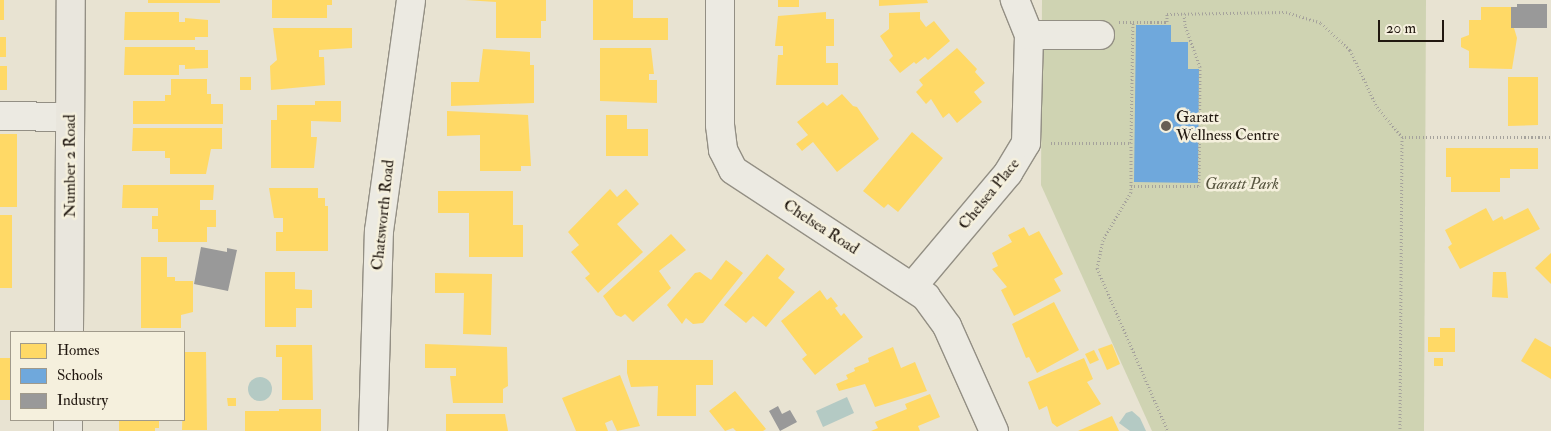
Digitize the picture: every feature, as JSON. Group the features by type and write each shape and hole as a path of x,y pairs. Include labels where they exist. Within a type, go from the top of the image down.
{"main road":[{"name":"Number 2 Road","path":"69,331 71,0"}],"street":[{"name":"Chatsworth Road","path":"373,431 379,231 411,0"},
{"name":"Chelsea Road","path":"720,0 720,125 723,150 733,170 913,286 938,310 994,431"},
{"name":"Chelsea Place","path":"913,286 1008,173 1026,143 1029,35 1015,0"},
{"path":"1029,35 1100,35"},
{"path":"0,116 70,117"}],"path":[{"path":"1100,35 1118,22 1167,22 1167,14 1286,12 1320,23 1350,50 1377,108 1402,137 1400,431"},
{"path":"1131,186 1199,186 1200,67 1185,24 1184,14"},
{"path":"1133,22 1131,186 1103,240 1097,268 1168,431"},
{"path":"1402,137 1551,137"},
{"path":"1026,143 1132,143"}],"green space":[{"name":"Garatt Park","path":"1042,0 1426,0 1424,431 1152,431 1041,185"}],"water":[{"path":"260,377 269,380 272,389 269,398 260,401 251,398 248,389 251,380"},
{"path":"847,397 854,413 823,427 816,411"},
{"path":"1132,411 1140,418 1146,431 1130,431 1119,423 1126,413"}],"building: Homes":[{"path":"0,0 4,0 4,20 0,20"},
{"path":"148,0 220,0 220,3 148,3"},
{"path":"272,0 332,0 332,5 327,5 327,18 272,18"},
{"path":"465,0 546,0 546,21 541,21 541,38 496,38 496,2"},
{"path":"593,0 633,0 633,18 668,18 668,40 593,40"},
{"path":"778,0 799,0 799,7 778,7"},
{"path":"879,0 927,0 928,3 879,6"},
{"path":"1481,7 1511,7 1511,28 1514,28 1517,38 1512,69 1469,68 1469,51 1461,47 1461,38 1469,35 1469,20 1481,20"},
{"path":"125,12 179,12 179,22 185,22 185,18 208,20 208,37 195,37 195,40 124,40"},
{"path":"826,12 826,19 834,19 834,46 826,46 826,63 838,63 838,85 776,85 778,55 783,55 783,46 775,46 778,16"},
{"path":"920,12 920,19 926,27 934,21 950,41 928,60 925,57 916,64 914,62 900,73 889,60 893,56 880,36 889,29 889,13"},
{"path":"273,28 352,28 352,48 319,50 319,57 324,57 325,85 271,90 270,66 277,60"},
{"path":"0,37 6,37 6,57 0,57"},
{"path":"125,47 195,47 195,50 208,50 208,68 185,69 185,65 179,65 179,75 124,75"},
{"path":"600,48 651,48 654,74 649,74 649,80 657,80 657,103 600,101"},
{"path":"957,48 977,69 975,72 985,83 974,92 982,102 957,123 949,113 943,118 931,99 926,104 916,92 923,85 919,80"},
{"path":"483,49 530,52 530,65 534,65 534,103 451,106 451,82 479,82"},
{"path":"0,66 7,66 7,90 0,90"},
{"path":"240,77 251,77 251,90 240,90"},
{"path":"1508,77 1538,77 1538,125 1508,126"},
{"path":"171,79 207,79 207,94 211,94 211,104 223,104 223,124 133,124 133,101 165,101 165,95 171,95"},
{"path":"842,94 853,106 857,107 879,139 837,172 813,142 802,151 796,144 808,135 797,122 823,102 827,106"},
{"path":"315,101 341,101 341,122 311,121 311,137 317,137 314,168 271,168 271,120 277,120 277,105 315,105"},
{"path":"447,111 528,115 531,166 521,166 521,171 480,171 480,135 447,136"},
{"path":"606,115 627,115 627,129 648,129 648,156 606,156"},
{"path":"133,128 222,128 222,149 211,149 206,174 170,174 170,158 165,158 165,151 132,151"},
{"path":"912,132 943,158 898,212 888,204 884,208 863,191"},
{"path":"0,134 17,134 17,207 0,207"},
{"path":"1446,148 1538,148 1538,169 1510,169 1510,178 1500,178 1500,192 1451,192 1451,177 1446,177"},
{"path":"123,185 214,185 213,200 200,200 200,210 216,210 216,227 207,227 207,242 158,242 158,229 152,229 152,216 158,216 158,208 122,208"},
{"path":"269,188 318,188 318,198 325,198 325,206 328,206 328,251 276,251 276,232 283,232 283,218 274,218"},
{"path":"610,189 617,197 626,189 639,204 617,224 643,252 598,293 585,278 590,274 571,252 579,245 568,232"},
{"path":"438,191 513,191 513,225 523,225 523,257 469,257 469,213 438,213"},
{"path":"1486,208 1493,221 1502,216 1504,220 1528,208 1540,229 1460,269 1448,247 1452,244 1445,230"},
{"path":"0,215 12,215 12,288 0,288"},
{"path":"1024,227 1029,236 1039,231 1063,274 1054,279 1061,291 1014,316 1001,290 1007,287 992,269 998,266 992,253 1012,242 1008,235"},
{"path":"671,234 686,250 659,271 671,288 633,322 625,314 621,317 616,315 603,296"},
{"path":"1551,253 1551,284 1535,268"},
{"path":"767,254 785,269 778,278 795,292 766,327 753,316 746,323 724,305"},
{"path":"141,257 167,257 167,277 175,277 175,281 193,281 193,312 181,315 181,328 141,328"},
{"path":"726,260 743,273 703,323 693,324 686,318 682,324 667,305 695,273 700,272 711,280"},
{"path":"265,272 295,272 295,289 312,290 312,308 296,308 296,327 265,327"},
{"path":"1493,272 1506,272 1508,298 1492,297"},
{"path":"435,273 492,274 491,335 463,334 464,293 435,293"},
{"path":"820,290 827,300 831,297 838,306 835,308 841,316 844,313 863,337 815,375 802,359 807,355 781,321"},
{"path":"1054,302 1079,350 1037,373 1029,357 1026,358 1012,324"},
{"path":"1440,328 1455,328 1455,352 1428,352 1428,337 1440,337"},
{"path":"1535,338 1551,347 1551,379 1521,361"},
{"path":"425,344 507,347 508,386 503,389 503,403 453,403 450,376 456,376 456,368 425,368"},
{"path":"1112,344 1120,364 1107,370 1098,349"},
{"path":"276,345 312,345 313,400 282,400 282,357 276,357"},
{"path":"893,347 901,368 915,362 927,391 875,407 865,384 839,391 836,384 848,379 846,375 855,371 854,368 869,362 868,358"},
{"path":"1094,350 1099,360 1090,364 1085,354"},
{"path":"185,352 206,352 207,430 182,430 182,421 185,421"},
{"path":"0,358 10,358 10,400 0,400"},
{"path":"1084,358 1093,379 1087,382 1101,404 1057,427 1052,423 1047,406 1039,410 1028,382"},
{"path":"1434,358 1443,358 1443,366 1434,366"},
{"path":"627,360 713,360 713,385 696,385 696,416 657,416 658,386 631,387 627,373"},
{"path":"620,375 640,426 617,431 612,420 605,423 608,431 576,431 562,398"},
{"path":"735,391 766,429 763,431 736,431 733,428 725,431 709,411"},
{"path":"930,394 940,417 918,426 920,431 871,431 878,428 875,422 907,409 905,404"},
{"path":"227,398 236,398 236,406 228,406"},
{"path":"279,409 321,409 321,431 245,431 245,411 279,411"},
{"path":"446,414 505,414 508,431 446,431"},
{"path":"1112,416 1119,431 1078,431"},
{"path":"119,421 159,421 159,428 155,428 155,431 119,431"}],"building: Schools":[{"name":"Garatt Wellness Centre","path":"1136,25 1171,25 1171,42 1188,42 1188,69 1199,69 1198,183 1134,182"}],"building: Industry":[{"path":"1517,4 1547,4 1547,28 1511,28 1511,7 1517,7"},
{"path":"201,247 227,252 227,248 237,250 228,291 194,284"},
{"path":"778,406 782,414 790,410 797,422 780,431 769,411"}],"place":[{"name":"Garatt Wellness Centre","path":"1166,126"}]}
